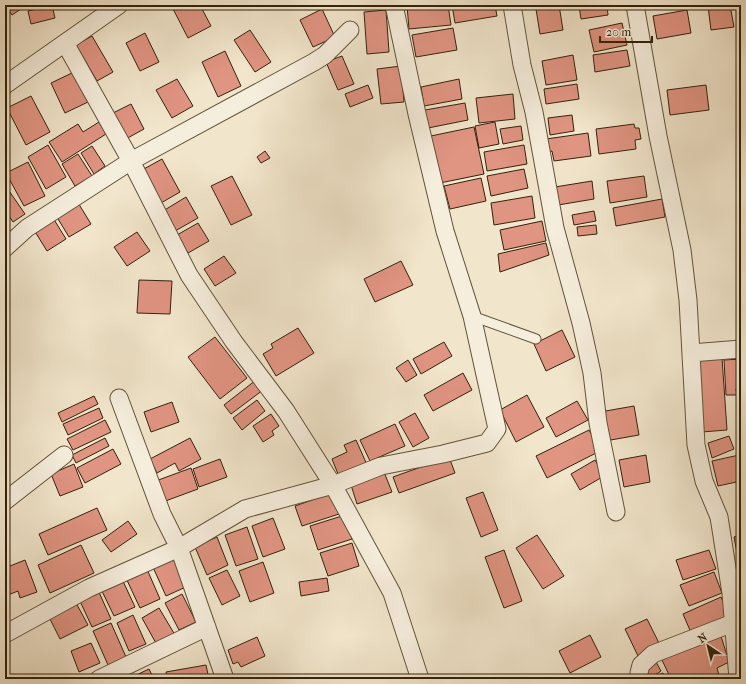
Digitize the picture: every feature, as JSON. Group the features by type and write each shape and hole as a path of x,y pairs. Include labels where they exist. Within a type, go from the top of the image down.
{"street":[{"path":"5,634 89,588 179,548 246,509 333,485 381,466 443,454 486,443 497,429 472,316 445,231 417,114 394,5"},
{"path":"512,5 522,65 534,112 555,228 581,323 592,373 598,423 616,512"},
{"path":"635,5 658,136 682,250 691,354 696,445 704,481 720,517 734,623 738,679"},
{"path":"5,86 115,6"},
{"path":"5,248 27,228 131,161 314,62 325,55 350,30"},
{"path":"65,43 131,161 189,275 234,342 286,411 333,485 392,593 420,679"},
{"path":"691,354 741,349"},
{"path":"118,398 162,514 179,548 225,679"},
{"path":"5,501 64,455"},
{"path":"639,673 641,665 653,654 734,623"},
{"path":"99,679 207,627"}],"lane":[{"path":"472,316 536,339"}],"building":[{"path":"5,5 27,5 12,15"},
{"path":"52,5 55,18 31,24 28,11"},
{"path":"176,5 200,5 211,26 188,38 172,7"},
{"path":"448,5 451,25 409,29 407,6"},
{"path":"452,5 495,5 497,16 455,23"},
{"path":"559,5 563,30 540,34 536,9"},
{"path":"607,5 608,15 581,19 579,6"},
{"path":"730,5 734,27 711,30 708,6"},
{"path":"322,9 335,37 313,47 300,20"},
{"path":"386,10 389,52 367,54 364,12"},
{"path":"687,10 691,33 657,39 653,16"},
{"path":"622,23 627,45 594,52 589,30"},
{"path":"453,28 457,50 416,57 412,35"},
{"path":"250,30 271,62 255,72 234,40"},
{"path":"145,33 159,62 140,71 126,43"},
{"path":"92,36 113,72 97,81 76,45"},
{"path":"627,50 630,66 595,72 593,55"},
{"path":"225,51 241,86 218,97 202,62"},
{"path":"573,55 577,80 546,85 542,61"},
{"path":"342,56 354,84 338,90 326,62"},
{"path":"401,66 404,102 381,104 377,69"},
{"path":"74,72 88,102 65,113 51,83"},
{"path":"177,79 193,106 172,118 156,90"},
{"path":"459,79 462,99 424,106 421,87"},
{"path":"577,84 579,99 546,104 544,89"},
{"path":"368,85 373,98 350,107 345,94"},
{"path":"706,85 709,110 670,115 667,90"},
{"path":"513,94 515,119 479,123 476,98"},
{"path":"31,96 50,132 26,145 7,108"},
{"path":"465,103 468,120 428,128 425,110"},
{"path":"131,104 144,129 124,140 111,114"},
{"path":"572,115 574,131 550,135 548,118"},
{"path":"99,122 106,134 62,162 49,142 78,124 83,132"},
{"path":"495,122 499,144 479,148 475,126"},
{"path":"634,124 635,128 639,128 641,139 635,140 636,149 599,154 596,129"},
{"path":"521,126 523,140 503,144 500,129"},
{"path":"474,127 484,174 435,184 426,137"},
{"path":"588,133 591,156 554,161 552,151 548,152 546,139"},
{"path":"48,145 66,177 46,189 28,157"},
{"path":"524,145 527,164 487,171 484,152"},
{"path":"92,146 105,166 94,174 81,153"},
{"path":"265,151 270,158 261,163 257,157"},
{"path":"78,154 92,176 75,186 62,164"},
{"path":"162,159 180,192 161,203 142,170"},
{"path":"28,162 45,196 24,206 6,173"},
{"path":"524,169 528,188 491,196 487,176"},
{"path":"232,176 252,215 231,225 211,186"},
{"path":"644,176 647,197 610,203 607,181"},
{"path":"481,178 486,201 450,209 444,186"},
{"path":"592,181 594,199 558,205 555,187"},
{"path":"5,185 25,214 13,222 5,210"},
{"path":"532,196 535,218 494,225 491,203"},
{"path":"186,197 198,218 175,231 163,211"},
{"path":"662,199 665,217 616,226 613,208"},
{"path":"77,201 91,224 69,237 55,214"},
{"path":"594,211 596,221 574,225 572,215"},
{"path":"53,218 66,239 47,251 34,230"},
{"path":"542,221 546,241 504,250 500,230"},
{"path":"198,223 209,241 188,253 177,235"},
{"path":"596,225 597,234 578,236 577,227"},
{"path":"137,232 150,251 127,266 114,247"},
{"path":"546,243 549,255 500,272 498,254"},
{"path":"224,256 236,273 215,286 204,269"},
{"path":"401,261 413,285 375,302 364,279"},
{"path":"139,280 172,281 170,314 137,313"},
{"path":"298,328 314,353 276,376 263,354 273,348 271,344"},
{"path":"562,330 575,357 546,371 534,344"},
{"path":"215,337 247,378 220,399 188,357"},
{"path":"444,342 452,356 421,374 413,359"},
{"path":"722,358 727,430 702,432 697,360"},
{"path":"741,359 741,389 736,389 737,395 726,395 724,360"},
{"path":"408,360 417,375 406,382 396,368"},
{"path":"463,373 472,390 433,411 424,395"},
{"path":"256,380 263,390 231,414 224,405"},
{"path":"527,395 544,427 516,442 500,410"},
{"path":"94,396 98,404 62,422 58,413"},
{"path":"257,400 265,411 242,430 233,418"},
{"path":"577,401 588,420 556,437 546,418"},
{"path":"172,402 179,422 151,432 144,412"},
{"path":"634,406 639,435 605,441 600,412"},
{"path":"99,408 103,418 68,435 63,424"},
{"path":"415,413 429,438 413,447 399,422"},
{"path":"271,414 279,426 272,431 274,435 263,442 253,426"},
{"path":"105,420 111,432 73,450 67,439"},
{"path":"395,424 405,446 370,461 360,440"},
{"path":"589,430 600,451 547,478 536,456"},
{"path":"729,436 734,449 712,458 708,443"},
{"path":"105,438 109,446 76,463 72,455"},
{"path":"190,438 201,459 179,471 175,463 157,473 150,459"},
{"path":"356,440 368,467 340,479 332,459 347,452 344,445"},
{"path":"113,449 121,464 85,483 77,468"},
{"path":"646,455 650,482 624,487 619,460"},
{"path":"739,455 741,481 718,486 712,461"},
{"path":"449,457 455,473 399,493 393,477"},
{"path":"220,459 227,477 199,487 193,469"},
{"path":"595,460 604,476 580,490 571,474"},
{"path":"74,464 83,487 60,496 51,474"},
{"path":"191,468 198,489 160,503 153,482"},
{"path":"384,472 392,492 357,504 351,485"},
{"path":"483,492 498,530 481,537 466,498"},
{"path":"332,493 339,514 302,526 295,506"},
{"path":"97,508 107,530 48,555 39,534"},
{"path":"345,515 352,539 318,550 310,526"},
{"path":"273,518 285,549 263,557 252,526"},
{"path":"128,521 137,534 111,552 102,540"},
{"path":"247,527 258,559 236,566 225,535"},
{"path":"537,535 564,576 543,589 516,548"},
{"path":"741,535 741,564 739,564 734,537"},
{"path":"217,537 228,565 207,575 195,547"},
{"path":"352,543 359,566 328,576 320,553"},
{"path":"81,545 94,573 50,593 38,565"},
{"path":"504,550 522,601 504,608 485,557"},
{"path":"709,550 716,569 683,580 676,560"},
{"path":"173,555 188,586 166,596 152,565"},
{"path":"25,560 37,592 20,598 18,591 8,595 5,587 5,568"},
{"path":"263,562 274,593 250,602 239,571"},
{"path":"146,567 160,599 140,608 125,576"},
{"path":"227,570 240,596 222,605 209,578"},
{"path":"714,572 722,593 689,606 680,585"},
{"path":"327,578 329,591 301,596 299,582"},
{"path":"122,579 135,607 114,616 101,589"},
{"path":"98,590 111,619 92,627 79,599"},
{"path":"182,594 196,622 179,630 165,603"},
{"path":"721,597 731,618 692,635 683,614"},
{"path":"75,601 88,625 60,639 48,615"},
{"path":"159,608 175,635 157,645 142,618"},
{"path":"133,615 146,644 129,651 117,623"},
{"path":"647,619 661,647 639,658 625,629"},
{"path":"111,623 126,657 108,665 93,631"},
{"path":"720,633 729,662 717,668 720,679 671,679 662,660"},
{"path":"590,635 601,657 570,673 559,651"},
{"path":"257,637 265,656 241,667 238,662 233,664 228,650"},
{"path":"91,643 100,663 79,672 71,651"},
{"path":"656,662 661,671 649,679 643,669"},
{"path":"206,665 209,679 167,679 166,672"},
{"path":"149,669 154,679 128,679"},
{"path":"663,673 666,679 650,679"}]}
